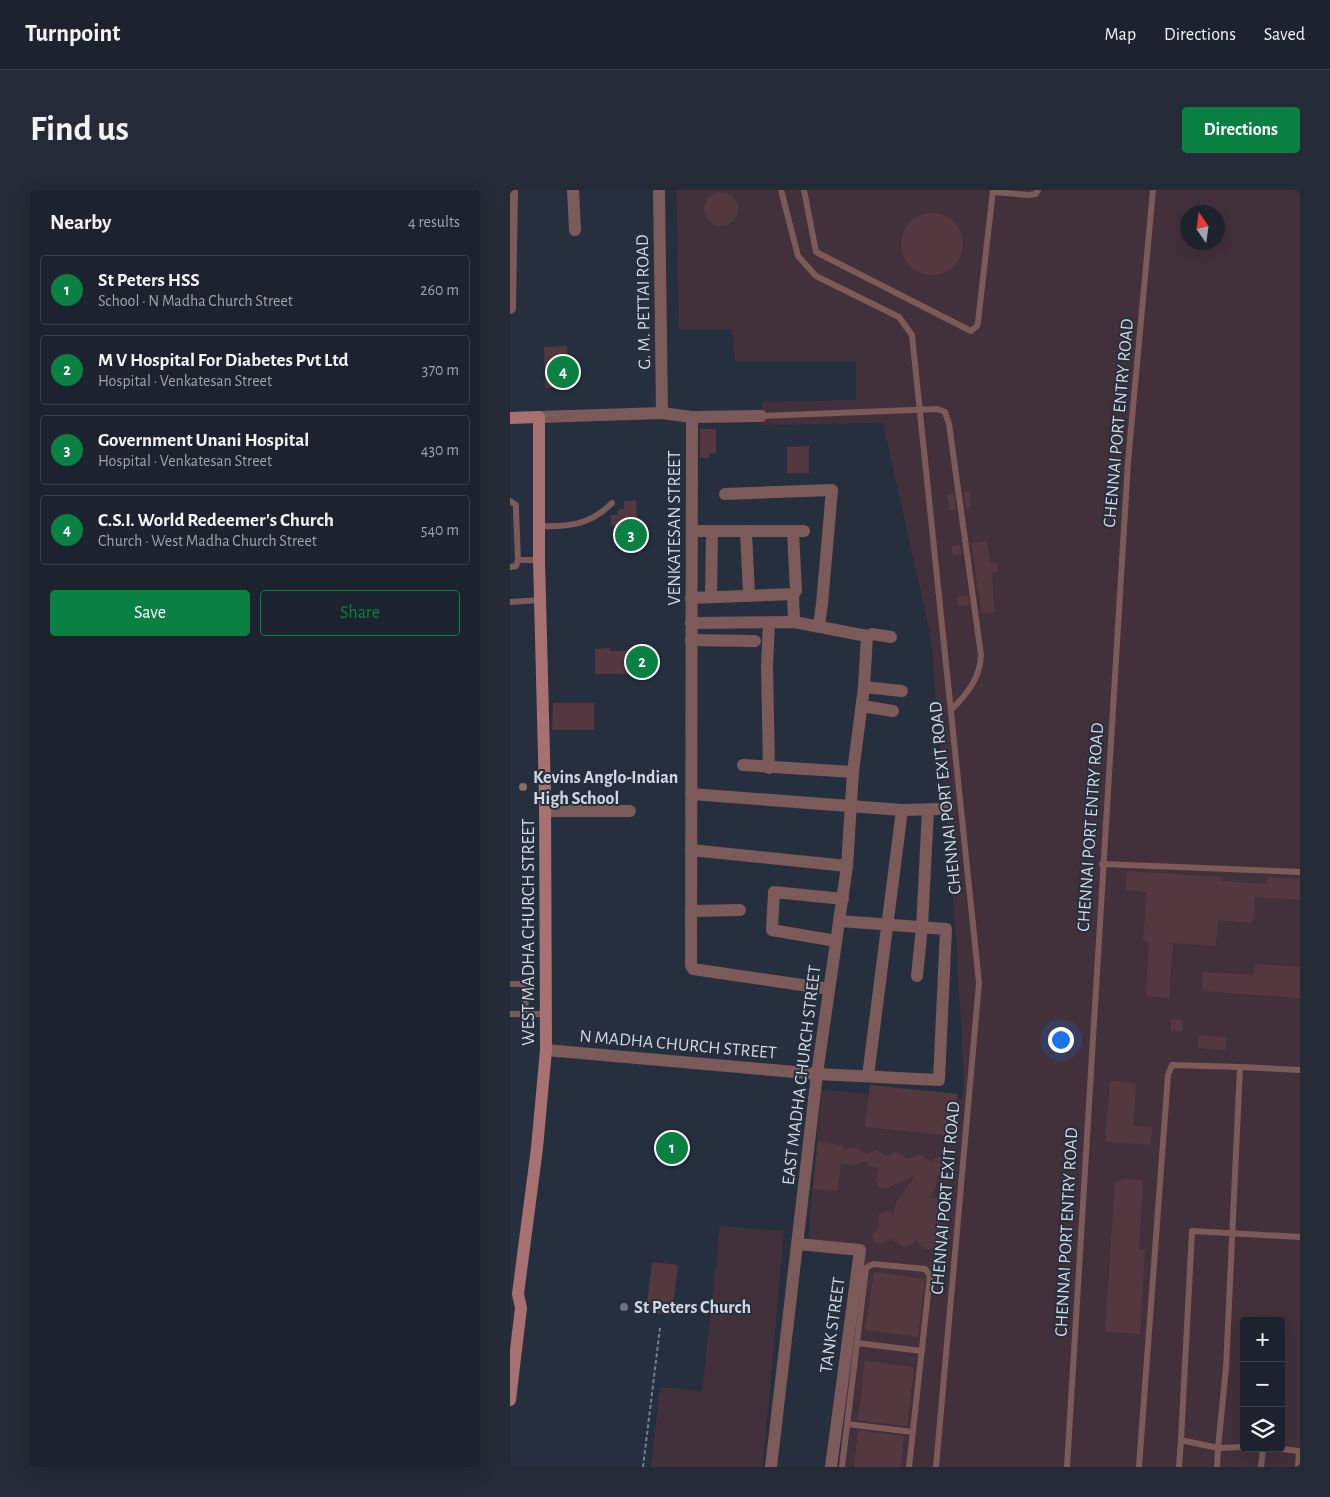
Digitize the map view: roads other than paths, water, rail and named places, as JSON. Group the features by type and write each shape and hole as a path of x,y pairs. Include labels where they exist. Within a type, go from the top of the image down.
{"main road":[{"path":"510,418 539,417"},
{"name":"WEST MADHA CHURCH STREET","path":"510,1306 514,1294 537,1148 546,1050 545,811 539,560 539,417"},
{"name":"WEST MADHA CHURCH STREET","path":"510,1400 514,1332 521,1308 514,1294"}],"street":[{"path":"510,308 512,190"},
{"path":"573,190 575,230"},
{"name":"G. M. PETTAI ROAD","path":"659,190 662,413"},
{"path":"539,417 662,413 692,417 761,416"},
{"name":"VENKATESAN STREET","path":"692,417 691,965 693,969 829,988"},
{"path":"725,494 832,490 825,578 818,625"},
{"path":"692,531 799,531 796,591 793,594 794,622"},
{"path":"711,597 712,532"},
{"path":"746,532 749,594"},
{"path":"692,598 749,594 793,594"},
{"path":"691,623 794,622 818,625 867,636 872,634 891,637"},
{"path":"769,623 767,665 769,768"},
{"name":"EAST MADHA CHURCH STREET","path":"771,1467 817,1074 847,866 850,806 864,687 867,636"},
{"path":"691,640 755,641"},
{"path":"864,687 902,691"},
{"path":"862,706 893,711"},
{"path":"744,765 853,772"},
{"path":"691,794 902,810 943,809"},
{"path":"868,1076 889,924 902,810"},
{"path":"917,976 922,927 928,810"},
{"path":"545,811 630,811"},
{"path":"691,850 847,866"},
{"path":"836,941 772,930 774,892 842,899"},
{"path":"691,912 740,910"},
{"name":"N MADHA CHURCH STREET","path":"546,1050 817,1074 939,1080 946,929 840,922"},
{"name":"TANK STREET","path":"798,1244 860,1250 831,1467"}],"lane":[{"name":"CHENNAI PORT EXIT ROAD","path":"781,190 798,256 816,276 899,317 912,335 979,983 936,1467"},
{"path":"804,190 816,252 971,331 977,326 978,322 993,191 1029,196 1036,194 1038,190"},
{"name":"CHENNAI PORT ENTRY ROAD","path":"1067,1467 1127,472 1153,190"},
{"path":"761,416 941,410 948,417 981,655 980,666 972,686 951,710"},
{"path":"510,501 516,505 518,560 516,566 510,567"},
{"path":"539,526 561,527 582,524 603,512 612,503"},
{"path":"518,560 539,560"},
{"path":"510,602 541,600"},
{"path":"1102,864 1300,872"},
{"path":"510,984 524,985 526,1014"},
{"path":"510,1014 545,1014"},
{"path":"1139,1467 1168,1075 1172,1065 1300,1070"},
{"path":"1217,1467 1226,1368 1240,1067"},
{"path":"1179,1467 1192,1231 1300,1237"},
{"path":"842,1467 866,1268 873,1264 925,1269 930,1275 908,1467"},
{"path":"857,1343 922,1351"},
{"path":"847,1424 912,1432"},
{"path":"1181,1440 1218,1448 1240,1447"},
{"path":"1298,1467 1300,1441"},
{"path":"1285,1449 1300,1451"},
{"path":"1261,1467 1263,1452"}],"place":[{"name":"C.S.I. World Redeemer's Church","path":"563,372"},
{"name":"Government Unani Hospital","path":"631,535"},
{"name":"M V Hospital For Diabetes Pvt Ltd","path":"642,662"},
{"name":"Kevins Anglo-Indian High School","path":"523,787"},
{"name":"St Peters HSS","path":"672,1148"},
{"name":"St Peters Church","path":"624,1307"}]}
